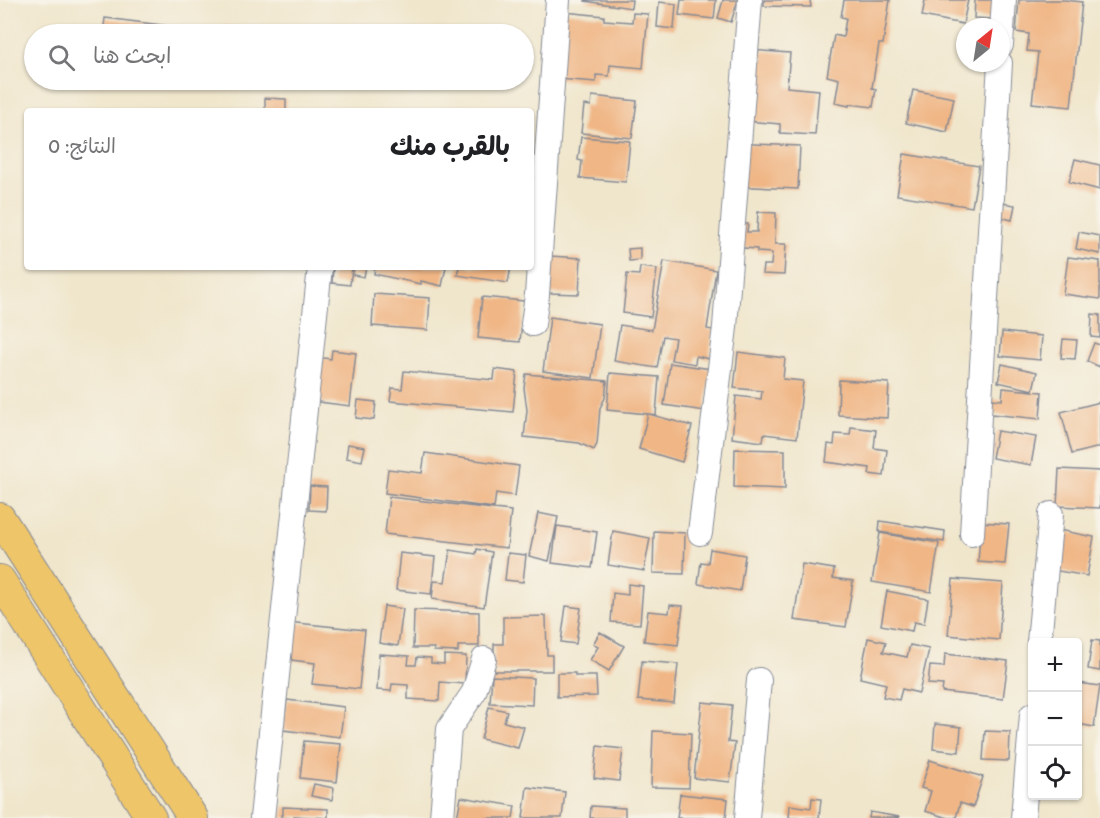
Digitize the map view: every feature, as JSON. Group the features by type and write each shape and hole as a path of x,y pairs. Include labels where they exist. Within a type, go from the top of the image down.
{"main road":[{"path":"0,518 193,818"},
{"path":"0,580 151,818"}],"street":[{"path":"533,324 558,0"},
{"path":"700,533 725,327 750,0"},
{"path":"1003,18 1004,0"},
{"path":"972,534 999,72"},
{"path":"262,818 320,270"},
{"path":"1039,638 1051,514"},
{"path":"442,818 449,729 474,692 484,659"},
{"path":"747,818 759,680"},
{"path":"1023,818 1029,746"}],"building":[{"path":"585,0 632,0 631,8"},
{"path":"681,0 716,0 714,19 679,15"},
{"path":"723,0 738,0 731,22 718,18"},
{"path":"764,0 810,0 811,7 764,6"},
{"path":"844,0 890,0 883,44 879,44 872,88 876,89 873,107 835,103 839,79 827,76 834,35 843,37 846,18 841,17"},
{"path":"925,0 968,0 964,18 956,18 956,23 922,16"},
{"path":"975,0 996,0 995,18 974,18"},
{"path":"1019,0 1082,2 1071,107 1032,103 1038,52 1027,51 1029,34 1016,32"},
{"path":"659,2 676,4 674,29 657,27"},
{"path":"564,12 604,16 604,20 632,22 633,13 648,14 643,68 610,65 609,76 596,75 596,82 558,79"},
{"path":"105,18 153,24 104,24"},
{"path":"749,50 790,53 787,87 819,90 815,135 780,133 780,124 735,120"},
{"path":"913,90 954,98 947,132 906,123"},
{"path":"592,96 637,101 632,138 581,133 584,105 591,106"},
{"path":"265,98 286,99 286,108 265,108"},
{"path":"581,137 630,141 626,182 580,178 582,161 578,160"},
{"path":"730,143 800,146 798,189 729,186"},
{"path":"904,154 979,166 972,207 897,195"},
{"path":"1075,159 1100,165 1100,190 1069,182"},
{"path":"1003,203 1015,205 1012,220 1000,217"},
{"path":"758,212 776,213 775,244 786,244 784,275 762,274 763,265 771,265 772,253 757,252 757,249 729,247 730,223 748,224 747,232 757,232"},
{"path":"1079,232 1100,236 1100,254 1076,249"},
{"path":"640,248 640,260 629,261 628,249"},
{"path":"550,256 581,258 579,294 548,293"},
{"path":"1068,257 1100,261 1100,299 1063,294"},
{"path":"664,261 716,270 707,329 713,330 709,359 696,356 695,364 671,360 675,338 663,336 657,368 614,361 620,325 652,330"},
{"path":"640,267 657,269 651,317 623,313 627,274 639,275"},
{"path":"333,270 352,270 350,285 332,283"},
{"path":"354,270 365,270 364,277 353,275"},
{"path":"375,270 445,270 442,286 374,274"},
{"path":"458,270 510,270 508,283 457,275"},
{"path":"374,294 430,298 428,330 372,326"},
{"path":"482,297 524,301 520,342 478,338"},
{"path":"1092,314 1100,315 1100,338 1091,337"},
{"path":"550,317 600,324 593,378 543,371"},
{"path":"1002,332 1042,336 1040,360 1000,356"},
{"path":"1063,339 1077,340 1075,359 1061,358"},
{"path":"1094,343 1100,345 1100,367 1087,361"},
{"path":"332,350 356,353 350,406 311,401 316,357 331,359"},
{"path":"738,352 785,358 783,379 803,381 797,438 764,434 763,442 732,438 736,396 761,399 762,391 734,388"},
{"path":"670,363 711,369 705,411 664,405"},
{"path":"1002,364 1037,372 1033,390 998,382"},
{"path":"495,369 517,372 513,412 390,401 392,388 402,389 404,371 494,380"},
{"path":"610,373 659,377 656,415 649,414 692,426 682,462 639,449 648,414 607,410"},
{"path":"526,374 607,381 605,398 600,408 597,444 594,450 579,443 524,437 527,410 524,388"},
{"path":"839,380 889,383 887,418 838,415"},
{"path":"1003,388 1042,392 1040,419 991,414 992,399 1002,400"},
{"path":"358,400 376,402 374,420 356,418"},
{"path":"1100,402 1100,447 1072,454 1061,412"},
{"path":"851,427 876,430 874,448 887,450 884,476 869,474 870,468 826,462 828,444 834,445 835,434 850,435"},
{"path":"997,431 1036,437 1031,465 992,458"},
{"path":"348,444 365,447 362,461 346,458"},
{"path":"735,449 785,450 785,489 734,487"},
{"path":"425,453 519,466 515,496 496,493 494,508 385,493 388,469 422,473"},
{"path":"1059,469 1100,471 1100,508 1057,506"},
{"path":"310,486 327,487 326,511 309,510"},
{"path":"389,497 511,511 507,548 385,534"},
{"path":"538,513 558,517 549,561 529,556"},
{"path":"880,521 945,531 944,542 879,532"},
{"path":"981,522 1009,524 1005,564 978,562"},
{"path":"557,526 597,532 592,568 552,563"},
{"path":"1059,530 1094,537 1087,576 1052,570"},
{"path":"613,531 650,538 644,571 608,565"},
{"path":"654,531 685,533 684,574 653,573"},
{"path":"880,533 939,543 931,592 872,582"},
{"path":"477,549 492,552 484,607 432,599 434,581 445,582 450,550 476,554"},
{"path":"710,549 745,555 740,591 698,584 701,562 708,563"},
{"path":"400,553 435,557 431,594 396,590"},
{"path":"508,553 526,555 523,582 505,580"},
{"path":"802,564 834,569 833,578 853,581 846,627 794,620"},
{"path":"953,579 1003,583 999,640 948,635"},
{"path":"628,584 643,586 640,624 611,622 613,593 628,595"},
{"path":"887,591 928,599 924,624 914,622 912,631 881,625"},
{"path":"670,605 683,606 678,645 644,641 648,611 669,613"},
{"path":"384,606 403,609 398,646 379,643"},
{"path":"566,606 581,608 576,644 561,642"},
{"path":"414,610 479,612 479,646 458,646 458,652 434,651 434,648 413,648"},
{"path":"546,616 547,655 552,655 552,671 494,671 494,644 503,644 503,617"},
{"path":"287,622 365,630 359,689 312,684 315,663 283,659"},
{"path":"600,632 624,646 609,671 590,660 598,647 593,644"},
{"path":"868,638 886,642 883,652 907,657 910,645 929,649 919,693 902,689 899,700 883,697 886,684 860,678"},
{"path":"1092,640 1100,641 1100,671 1088,669"},
{"path":"379,654 409,656 408,665 416,665 417,657 431,658 431,663 444,664 444,655 466,656 465,684 440,682 439,701 408,699 408,685 392,684 391,691 377,690"},
{"path":"945,654 1008,661 1003,699 942,692 943,685 928,684 930,666 944,667"},
{"path":"642,661 678,664 674,703 638,700"},
{"path":"557,673 596,676 597,696 557,697"},
{"path":"492,676 533,678 532,705 490,703"},
{"path":"1082,684 1100,686 1094,727 1082,725"},
{"path":"287,700 344,707 340,737 283,730"},
{"path":"702,702 732,705 728,742 735,743 730,782 694,778"},
{"path":"489,707 507,711 504,722 524,727 518,748 481,739"},
{"path":"935,724 961,727 959,752 933,749"},
{"path":"653,731 691,733 689,788 651,787"},
{"path":"985,731 1010,732 1009,761 983,760"},
{"path":"304,741 341,744 337,782 300,778"},
{"path":"597,746 623,749 619,781 594,778"},
{"path":"930,760 983,777 973,807 960,803 956,818 925,811 931,791 921,788"},
{"path":"314,784 334,788 332,800 311,796"},
{"path":"527,787 565,792 562,818 523,818"},
{"path":"680,794 728,799 726,818 677,818"},
{"path":"461,797 515,806 513,818 457,818"},
{"path":"812,798 821,799 819,818 789,818 790,805 811,808"},
{"path":"591,806 625,808 625,818 590,818"},
{"path":"283,807 328,809 328,818 294,816 293,818 281,818"},
{"path":"870,812 899,817 899,818 869,818"}]}
